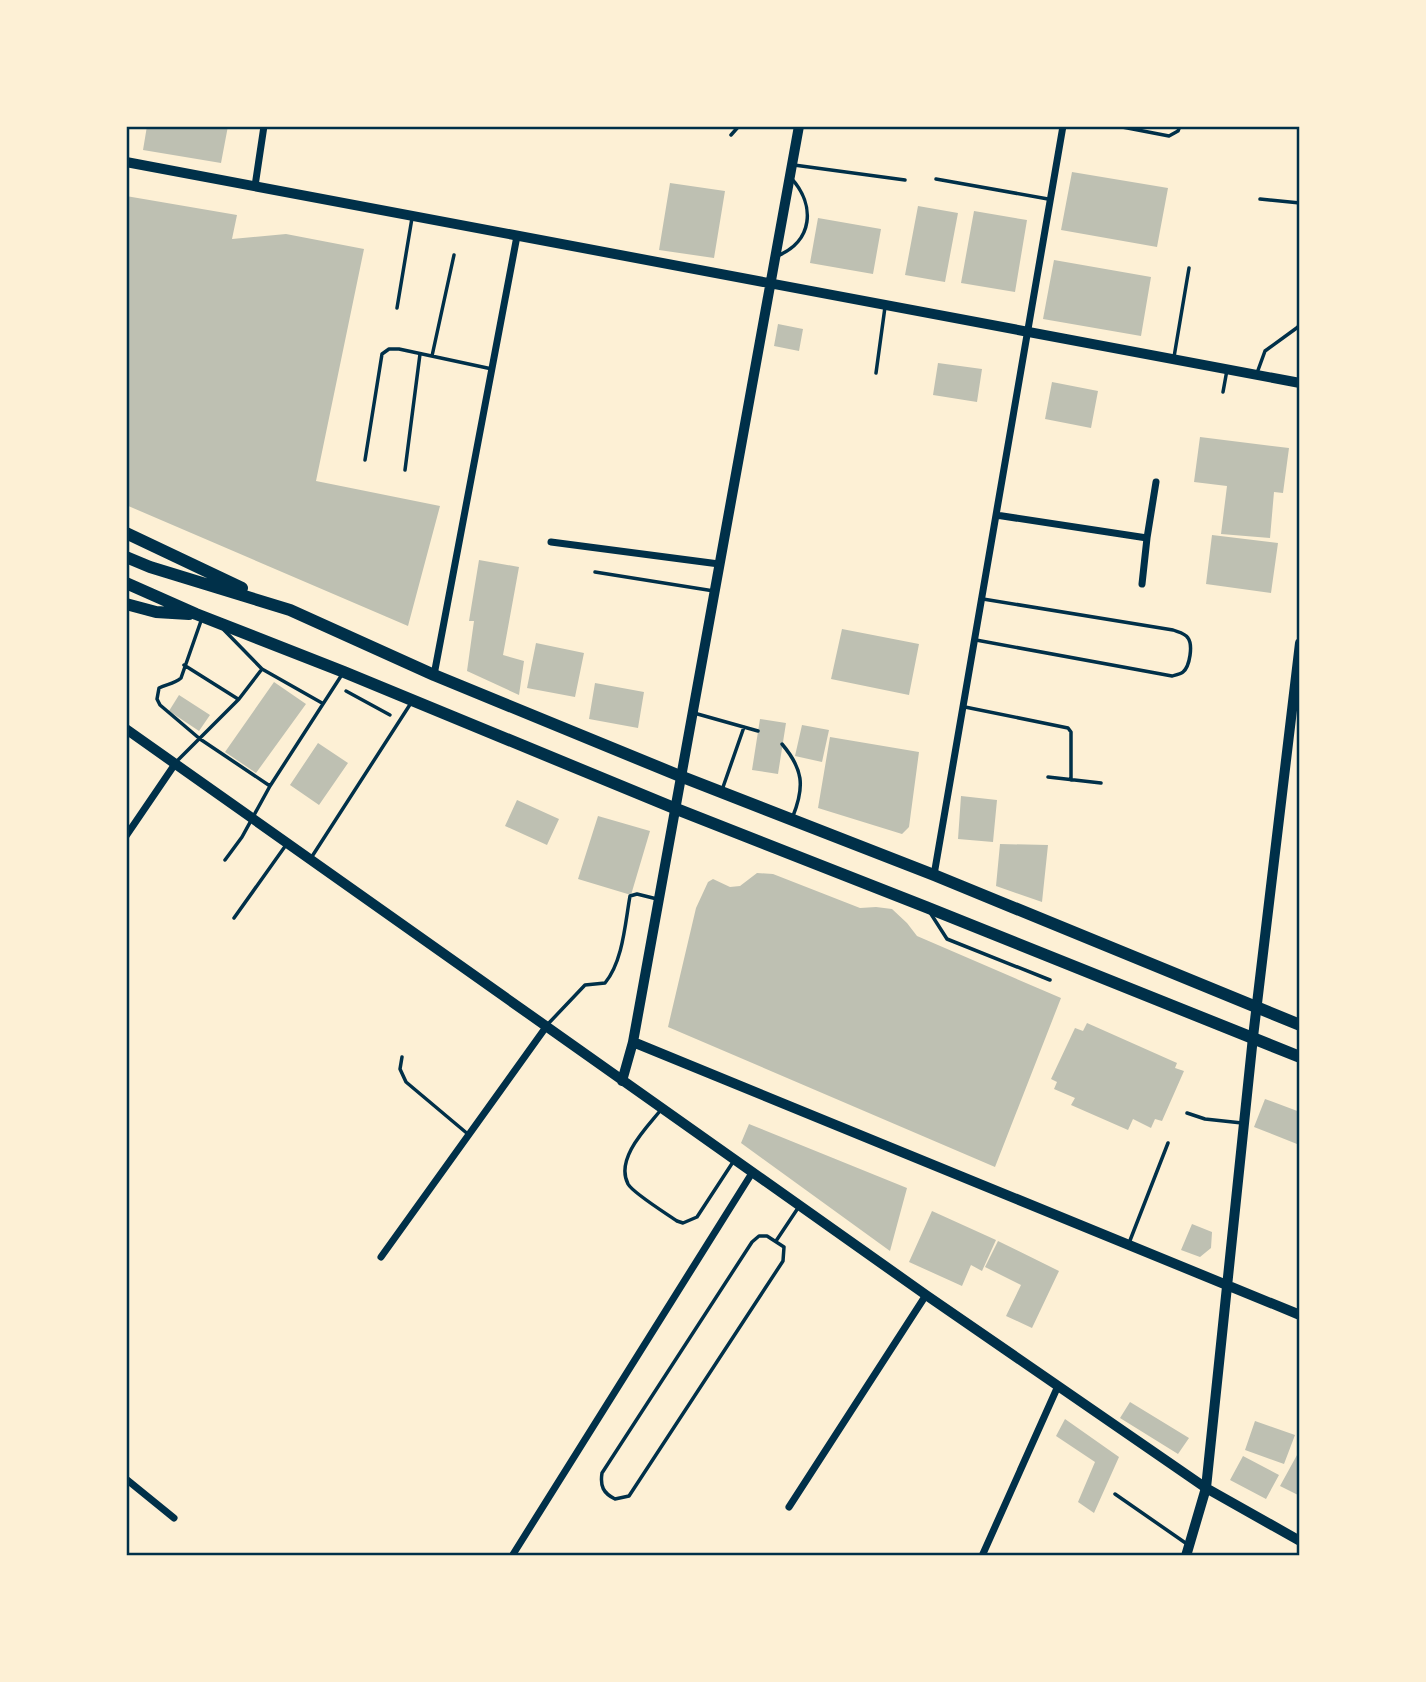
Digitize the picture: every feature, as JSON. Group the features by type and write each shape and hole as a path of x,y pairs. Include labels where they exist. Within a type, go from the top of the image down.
{"highway":[{"path":"126,533 435,675 1300,1025"},
{"path":"126,557 150,567 290,610"},
{"path":"126,583 674,808 1300,1057"},
{"path":"126,604 156,612 199,615"}],"street":[{"path":"255,186 264,126"},
{"path":"622,1081 633,1042 799,126"},
{"path":"934,875 1063,126"},
{"path":"126,162 1300,383"},
{"path":"435,675 517,236"},
{"path":"1142,584 1156,482"},
{"path":"996,515 1147,538"},
{"path":"551,542 719,564"},
{"path":"1187,1551 1206,1488 1225,1284 1300,643"},
{"path":"126,729 926,1295 1206,1488 1300,1541"},
{"path":"126,836 175,764"},
{"path":"381,1257 546,1027"},
{"path":"633,1042 1300,1315"},
{"path":"512,1556 752,1173"},
{"path":"789,1507 926,1295"},
{"path":"982,1556 1058,1386"},
{"path":"126,1479 174,1518"}],"lane":[{"path":"730,135 739,126"},
{"path":"1117,126 1169,136 1178,131 1180,126"},
{"path":"792,164 905,180"},
{"path":"775,257 798,244 803,235 808,210 800,188 790,177"},
{"path":"936,179 1050,200"},
{"path":"1260,199 1300,203"},
{"path":"397,307 413,216"},
{"path":"432,356 454,254"},
{"path":"1174,359 1189,268"},
{"path":"876,373 886,305"},
{"path":"1256,375 1265,351 1298,327 1300,321"},
{"path":"365,460 382,354 389,349 399,349 492,369"},
{"path":"405,470 420,354"},
{"path":"1223,392 1227,369"},
{"path":"595,572 714,592"},
{"path":"974,640 1172,676 1182,673 1189,655 1191,642 1186,634 1173,630 982,599"},
{"path":"199,615 181,678 159,688 157,699 160,705 200,739 270,786"},
{"path":"217,622 262,669 322,703"},
{"path":"184,665 239,699"},
{"path":"175,764 239,699 262,669"},
{"path":"225,860 344,672"},
{"path":"310,860 412,701"},
{"path":"963,707 1068,728 1071,732 1071,780"},
{"path":"692,713 758,731"},
{"path":"721,792 744,727"},
{"path":"782,744 796,761 802,784 791,820"},
{"path":"1048,777 1101,783"},
{"path":"234,918 287,844"},
{"path":"546,1027 585,985 605,984 610,976 625,926 630,896 637,894 658,900"},
{"path":"926,906 947,939 1050,980"},
{"path":"402,1057 400,1069 405,1082 469,1135"},
{"path":"662,1109 630,1152 625,1172 628,1185 677,1221 683,1223 697,1217 734,1160"},
{"path":"1187,1113 1205,1119 1244,1123"},
{"path":"1128,1245 1168,1143"},
{"path":"776,1241 799,1206"},
{"path":"760,1236 776,1241 784,1247 783,1261 629,1496 615,1499 608,1495 601,1482 602,1473 752,1242 760,1236"},
{"path":"1115,1494 1187,1551"}],"path":[{"path":"335,684 389,716"}],"building":[{"path":"147,126 228,126 221,163 143,150"},
{"path":"1072,172 1168,188 1157,247 1061,230"},
{"path":"670,183 725,191 714,258 659,250"},
{"path":"126,196 237,215 232,239 286,234 364,249 316,481 440,506 408,626 126,505"},
{"path":"918,206 958,213 945,282 905,275"},
{"path":"974,211 1027,220 1015,292 961,283"},
{"path":"818,218 881,229 873,274 810,263"},
{"path":"1054,260 1151,277 1141,336 1043,319"},
{"path":"778,324 803,329 799,351 774,346"},
{"path":"938,363 982,369 977,402 933,395"},
{"path":"1052,382 1098,391 1091,428 1045,419"},
{"path":"1200,437 1289,448 1283,493 1274,492 1270,538 1221,534 1227,486 1194,482"},
{"path":"1212,535 1278,543 1271,593 1206,584"},
{"path":"479,560 519,567 503,655 524,661 519,695 467,671 474,621 469,621"},
{"path":"842,629 919,644 909,695 831,679"},
{"path":"536,643 584,653 575,697 527,688"},
{"path":"274,682 306,704 256,773 225,752"},
{"path":"595,683 644,692 638,728 589,719"},
{"path":"179,695 210,715 199,731 169,711"},
{"path":"760,719 786,723 778,774 752,770"},
{"path":"802,725 829,730 822,762 795,756"},
{"path":"830,737 919,752 909,827 902,834 818,808"},
{"path":"318,743 348,763 319,805 290,785"},
{"path":"961,796 997,800 993,842 958,839"},
{"path":"517,800 559,819 547,845 505,826"},
{"path":"598,816 650,831 631,895 578,879"},
{"path":"1000,844 1048,845 1042,902 996,886"},
{"path":"757,873 773,874 860,908 892,909 917,936 1061,998 995,1167 668,1027 696,908 708,882 713,879 730,887 740,886"},
{"path":"1087,1023 1177,1063 1175,1068 1184,1071 1162,1121 1155,1119 1151,1128 1133,1119 1128,1130 1071,1105 1075,1098 1054,1089 1057,1082 1051,1079 1075,1028 1083,1031"},
{"path":"1265,1099 1300,1112 1300,1136 1297,1144 1254,1127"},
{"path":"749,1124 907,1188 890,1251 741,1143"},
{"path":"932,1211 996,1240 982,1271 971,1265 962,1286 909,1262"},
{"path":"1192,1224 1212,1232 1211,1248 1200,1257 1181,1250"},
{"path":"998,1241 1059,1271 1032,1328 1006,1316 1021,1285 985,1267"},
{"path":"1130,1402 1189,1438 1178,1454 1120,1418"},
{"path":"1065,1419 1119,1457 1094,1513 1078,1502 1095,1462 1056,1436"},
{"path":"1255,1421 1295,1435 1284,1464 1245,1450"},
{"path":"1297,1455 1300,1456 1300,1496 1280,1486"},
{"path":"1243,1456 1279,1475 1266,1499 1230,1480"}]}
